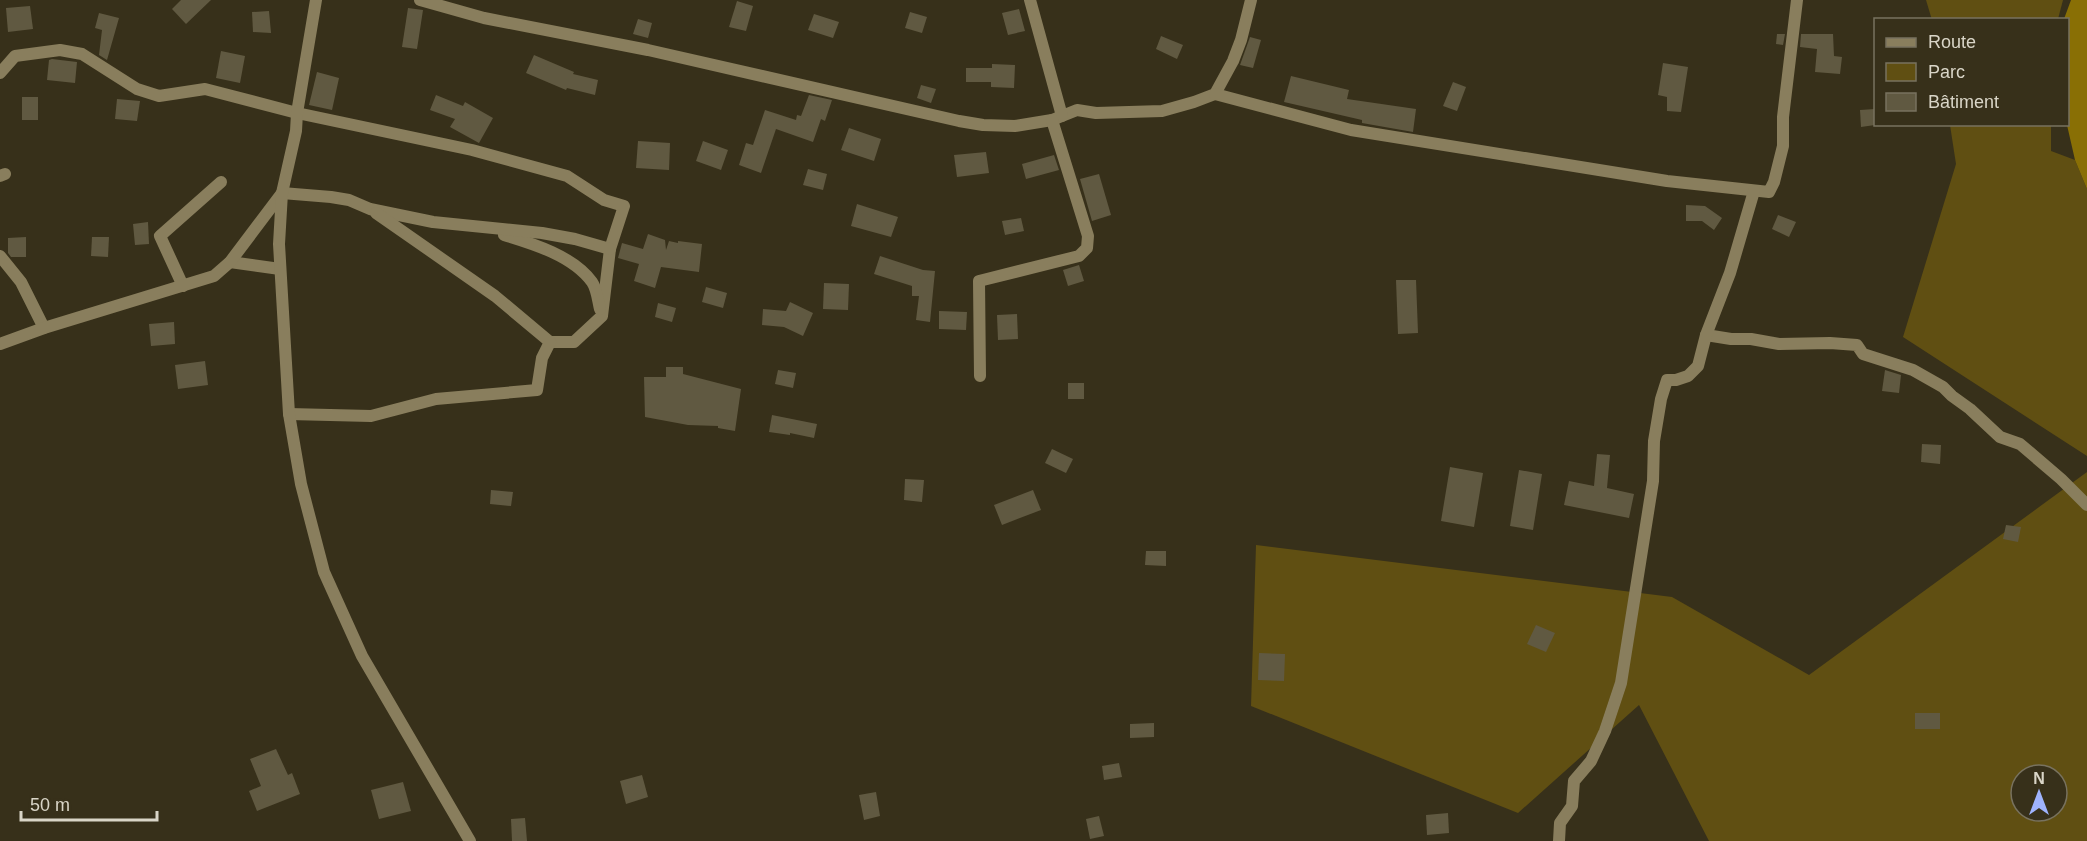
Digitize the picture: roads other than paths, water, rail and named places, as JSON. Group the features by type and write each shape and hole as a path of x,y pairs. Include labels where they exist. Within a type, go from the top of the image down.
{"street":[{"path":"316,0 296,130 282,193 279,244 289,414 301,484 324,572 362,656 470,841"},
{"path":"420,0 484,18 648,50 983,125 1015,126 1057,118 1077,110 1096,113 1171,110 1215,94 1351,130 1667,181 1768,192 1774,182 1783,146 1783,117 1797,0"},
{"path":"980,376 979,281 1079,256 1087,248 1088,236 1057,118 1030,0"},
{"path":"1215,94 1233,61 1251,0"},
{"path":"0,73 15,56 60,50 82,54 136,89 159,96 205,89 297,113 472,150 567,176 604,200 624,206 610,249 602,316 574,342 550,342 495,296 370,209"},
{"path":"183,286 160,236 220,183"},
{"path":"1559,841 1560,823 1572,806 1574,781 1591,762 1605,731 1621,683 1653,481 1654,441 1661,399 1667,380 1689,376 1698,366 1706,335 1730,273 1754,191"},
{"path":"282,193 349,200 370,209 433,222 575,239 610,249"},
{"path":"0,344 44,328 214,276 230,262 282,193"},
{"path":"478,227 536,245 573,264 593,283 602,316"},
{"path":"0,256 21,282 44,328"},
{"path":"230,262 280,269"},
{"path":"1706,335 1779,344 1845,343 1857,345 1863,354 1913,370 1943,387 2000,437 2020,444 2087,505"},
{"path":"289,414 371,416 436,399 537,390 542,358 550,342"}]}
